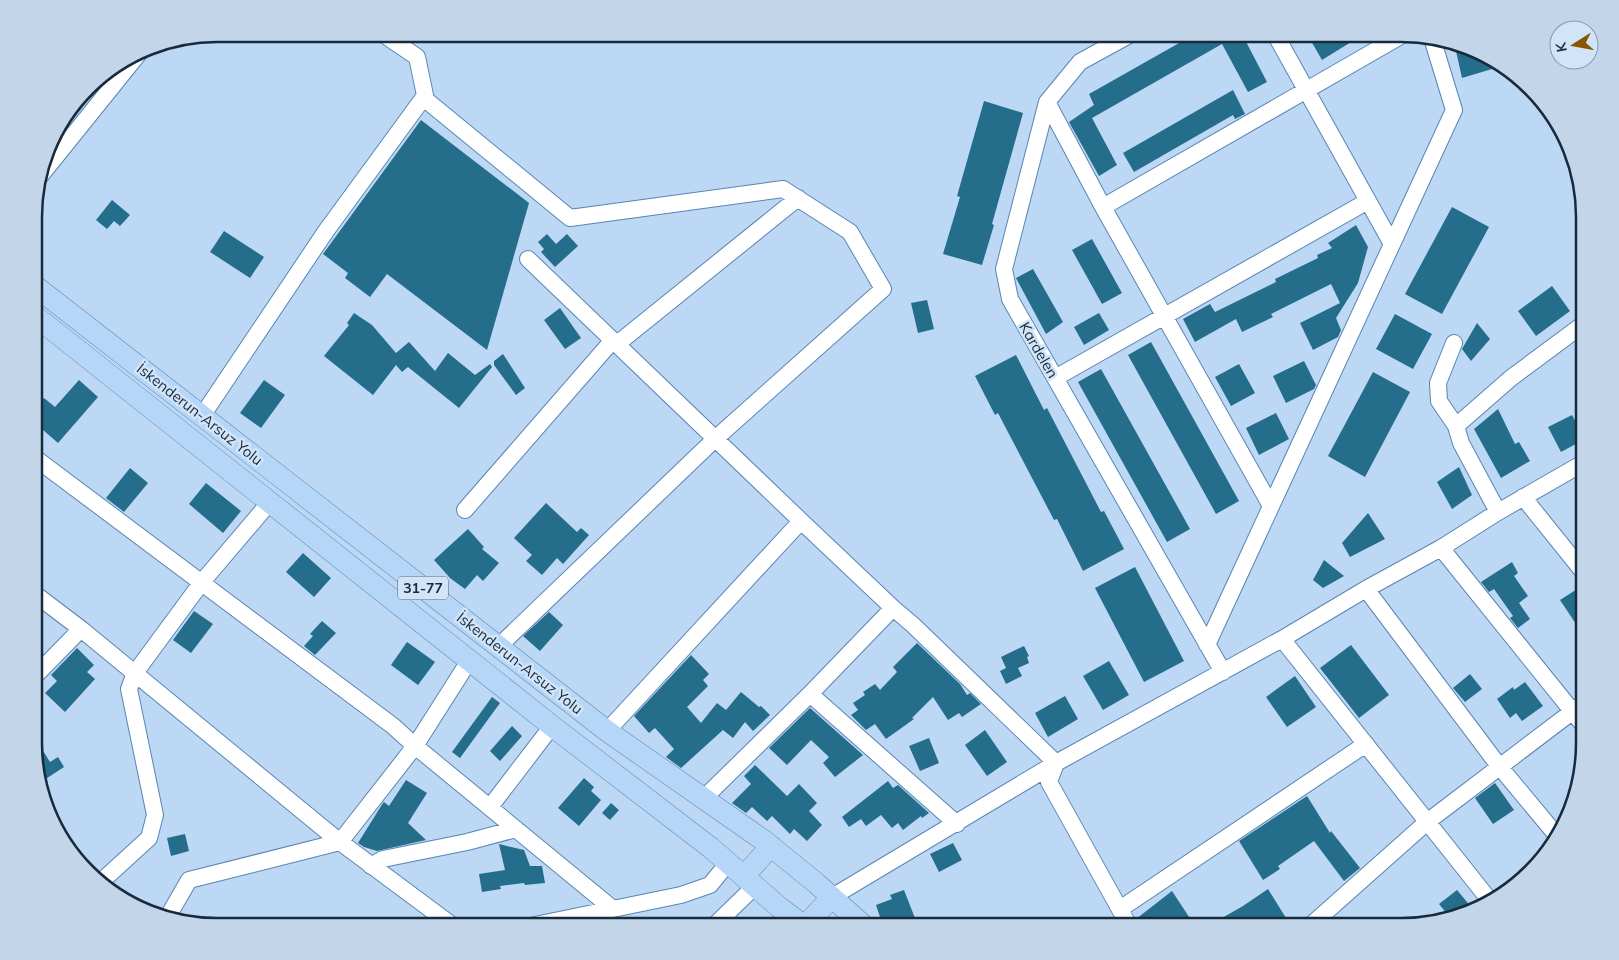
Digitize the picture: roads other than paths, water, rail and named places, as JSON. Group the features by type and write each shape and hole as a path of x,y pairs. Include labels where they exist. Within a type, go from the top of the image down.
{"main road":[{"name":"İskenderun-Arsuz Yolu","path":"42,291 607,731 771,846 855,917"},
{"name":"İskenderun-Arsuz Yolu","path":"42,323 794,918"},
{"path":"742,875 771,846"},
{"path":"812,918 832,897"}],"street":[{"path":"395,42 417,57 426,100 570,218 783,189 850,232 883,289 716,439 498,647"},
{"name":"Kardelen","path":"1116,42 1080,62 1047,102 1004,270 1010,299 1223,672"},
{"path":"1280,42 1392,244"},
{"path":"1103,207 1390,42"},
{"path":"1207,645 1454,110 1434,46"},
{"path":"52,162 127,68"},
{"path":"202,416 326,231 424,98 426,100"},
{"path":"1047,102 1103,207 1271,506"},
{"path":"466,510 615,342 798,198"},
{"path":"1055,378 1368,201"},
{"path":"528,259 1056,763"},
{"path":"1456,426 1511,378 1576,330"},
{"path":"1454,343 1438,382 1439,400 1456,426 1461,443 1498,512"},
{"path":"42,463 393,726 613,909"},
{"path":"832,897 1056,763 1282,639 1366,589 1441,548 1523,497 1576,467"},
{"path":"1523,497 1576,563"},
{"path":"106,877 149,838 156,816 129,689 135,673 202,582 270,502"},
{"path":"607,731 801,521"},
{"path":"1441,548 1576,704"},
{"path":"1366,589 1499,766 1553,831"},
{"path":"42,599 81,629 340,842 442,918"},
{"path":"704,798 894,608"},
{"path":"42,669 81,629"},
{"path":"1282,639 1486,895"},
{"path":"171,912 189,880 340,842 415,746 469,660"},
{"path":"810,694 956,824"},
{"path":"1320,917 1427,822 1576,709"},
{"path":"490,807 552,726"},
{"path":"1120,909 1366,744"},
{"path":"1056,763 1049,782 1124,917"},
{"path":"371,866 383,860 467,842 516,829"},
{"path":"570,918 681,895 742,875"},
{"path":"719,918 742,875"}]}
